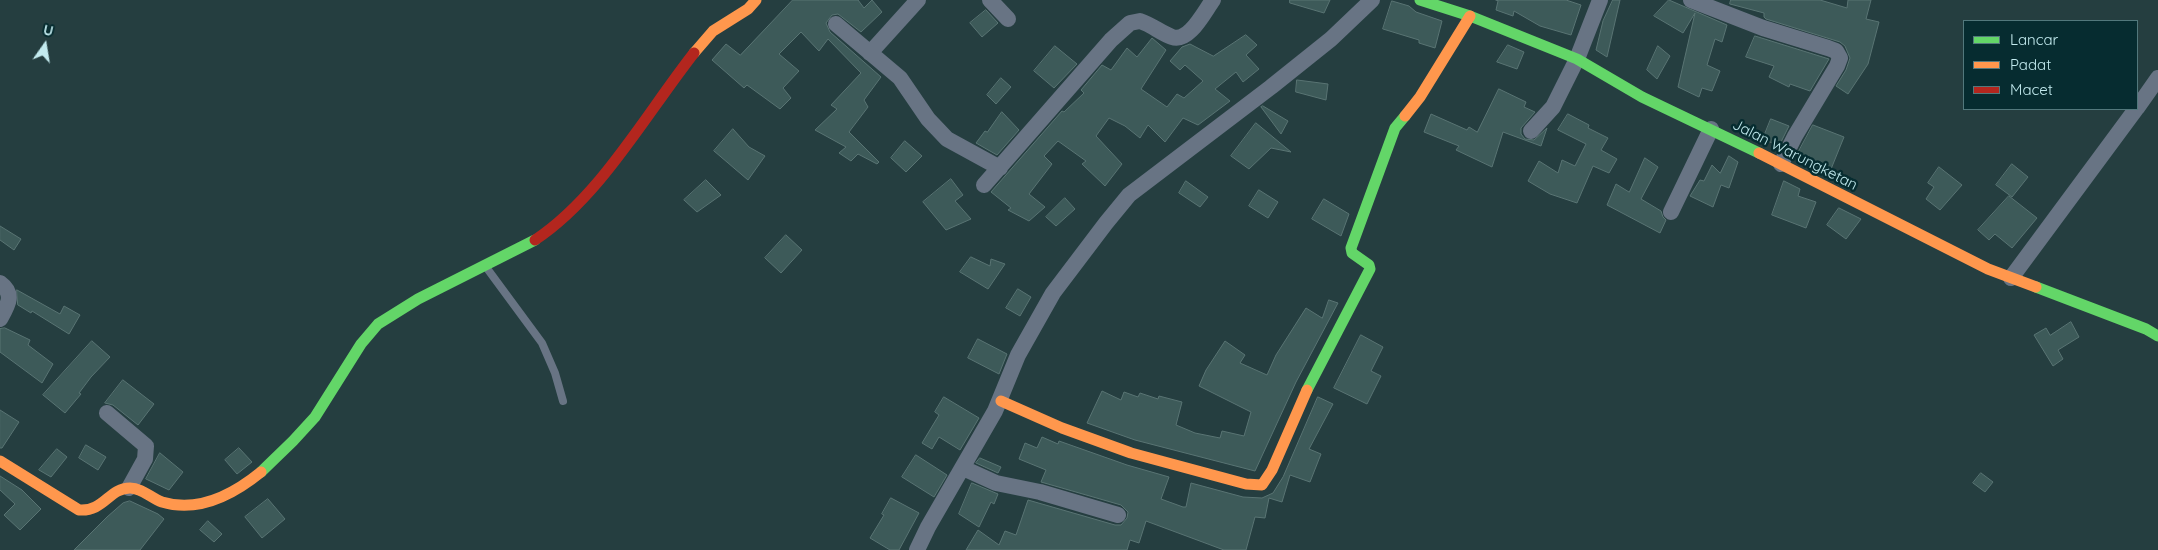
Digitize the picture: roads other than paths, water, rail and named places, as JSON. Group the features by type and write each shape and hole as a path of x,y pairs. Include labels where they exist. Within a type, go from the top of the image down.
{"street":[{"path":"0,461 78,510 86,512 97,509 119,491 129,488 164,503 184,505 217,500 248,483 282,451 330,397 373,330 391,314 509,254 551,229 589,190 625,147 698,48 714,30 749,10 756,0"},
{"path":"870,53 918,0"},
{"path":"990,0 1008,19"},
{"path":"984,185 1111,40 1130,23 1140,21 1172,37 1187,36 1213,0"},
{"path":"917,550 928,527 1001,401 1018,355 1053,293 1129,195 1271,88 1331,39 1372,0"},
{"name":"Jalan Warungketan","path":"1420,0 1450,4 1470,16 1576,59 1642,97 1711,129 1988,269 2146,329 2158,336"},
{"path":"1531,131 1553,107 1576,59 1600,0"},
{"path":"1691,0 1763,28 1836,51 1840,58 1781,164"},
{"path":"1001,401 1062,428 1131,453 1246,484 1262,485 1272,470 1308,388 1370,269 1369,265 1352,253 1350,248 1395,128 1424,91 1470,16"},
{"path":"836,24 900,78 928,119 947,138 1000,168"},
{"path":"2138,105 2158,78"},
{"path":"2011,278 2135,110"},
{"path":"1671,212 1711,129"},
{"path":"0,283 8,290 10,296 0,320"},
{"path":"107,413 146,446 144,459 129,488"},
{"path":"962,468 996,483 1040,492 1118,515"}],"lane":[{"path":"485,266 542,343 555,373 563,401"}]}
